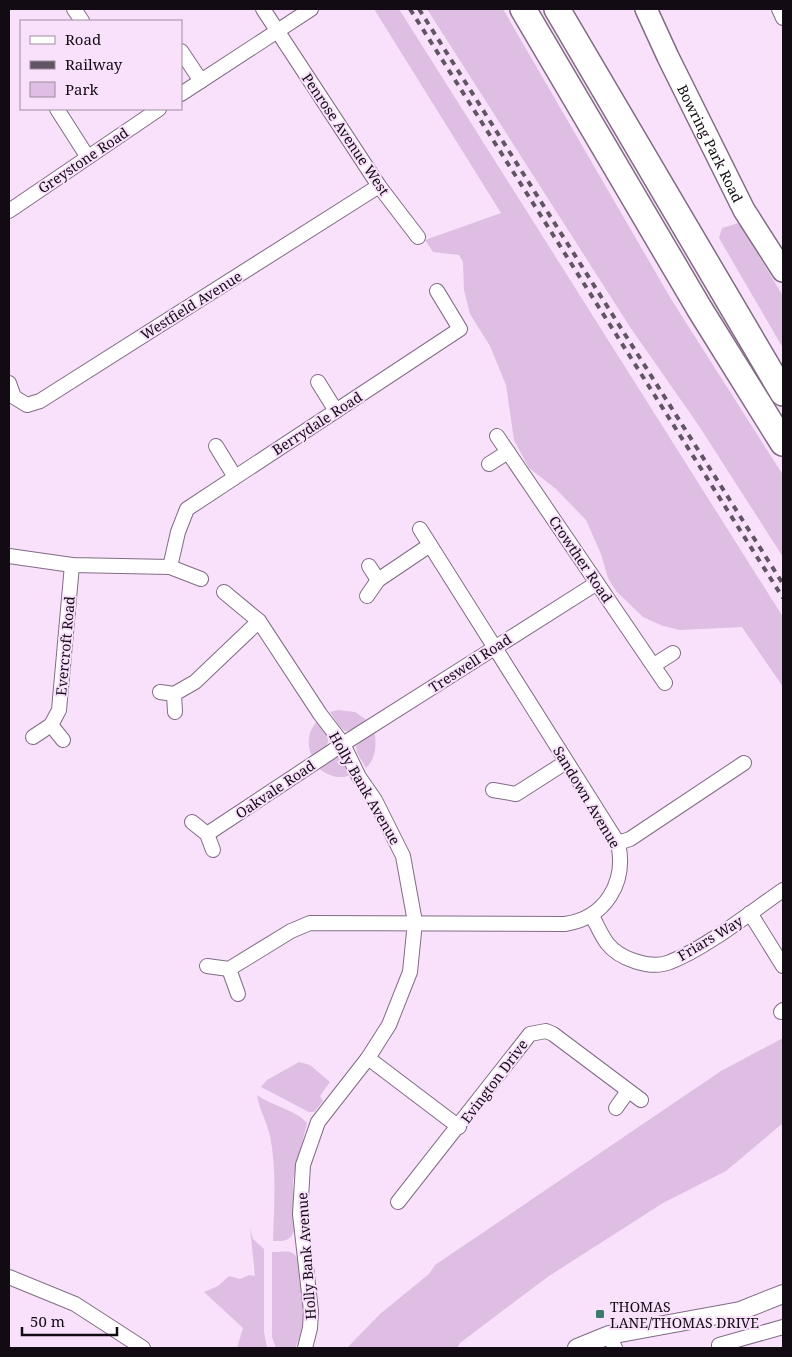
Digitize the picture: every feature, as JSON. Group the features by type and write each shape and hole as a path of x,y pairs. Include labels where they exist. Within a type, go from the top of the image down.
{"highway":[{"path":"523,9 694,299 783,443"},
{"path":"557,9 783,393"},
{"path":"575,9 678,215"}],"main road":[{"name":"Bowring Park Road","path":"646,9 744,210 783,271"}],"street":[{"path":"74,9 81,20"},
{"name":"Penrose Avenue West","path":"263,9 379,186 418,237"},
{"path":"182,93 311,9"},
{"path":"779,9 783,18"},
{"path":"182,53 200,81"},
{"path":"58,110 88,156"},
{"name":"Greystone Road","path":"9,211 157,110"},
{"name":"Westfield Avenue","path":"9,383 14,396 27,405 40,401 379,186"},
{"name":"Berrydale Road","path":"170,567 178,532 186,509 460,329 437,290"},
{"path":"318,382 336,411"},
{"name":"Crowther Road","path":"497,436 665,683"},
{"path":"216,446 236,477"},
{"path":"489,464 508,452"},
{"name":"Sandown Avenue","path":"420,529 618,843 621,872 605,904 592,916"},
{"path":"367,596 378,580 430,545"},
{"path":"9,556 72,565 170,567 202,579"},
{"name":"Evercroft Road","path":"51,725 59,710 72,565"},
{"path":"369,566 378,580"},
{"name":"Treswell Road","path":"342,744 597,583"},
{"name":"Holly Bank Avenue","path":"224,592 259,621 342,744 359,777 392,831 403,856 415,922 410,972 389,1025 368,1058 318,1122 303,1165 300,1214 311,1310 310,1328 305,1348"},
{"path":"175,712 167,693 195,682 259,621"},
{"path":"654,666 674,654"},
{"path":"33,737 51,725 63,740"},
{"name":"Oakvale Road","path":"207,834 342,744"},
{"path":"493,790 514,794 566,762"},
{"path":"618,843 630,839 744,763"},
{"path":"514,794 515,809"},
{"path":"192,822 207,834 213,850"},
{"name":"Friars Way","path":"592,916 608,944 626,958 644,964 668,963 695,949 750,914 783,890"},
{"path":"750,914 783,966"},
{"path":"207,966 229,969 291,930 310,923 565,924 580,922 592,916"},
{"path":"229,969 238,994"},
{"name":"Evington Drive","path":"398,1202 459,1127 530,1034 546,1031 560,1038 641,1100"},
{"name":"Evington Drive","path":"368,1058 459,1127"},
{"path":"616,1108 628,1091"},
{"path":"9,1277 75,1304 143,1348"},
{"path":"577,1348 740,1311 783,1294"},
{"path":"719,1345 783,1327"}],"green space":[{"path":"374,9 399,9 783,617 783,687 742,627 680,630 663,626 643,617 616,591 608,578 601,554 586,520 556,489 529,468 514,440 506,385 490,346 470,314 464,290 463,262 459,255 433,252 425,240 501,213"},
{"path":"427,9 503,9 671,299 783,475 783,557 699,426 630,327"},
{"path":"739,223 783,296 783,348 719,238 722,228"},
{"path":"338,710 355,712 368,721 354,730 345,731 330,712"},
{"path":"318,720 328,737 328,741 324,748 312,757 309,737 312,728"},
{"path":"374,730 375,750 372,760 366,768 357,753 356,746"},
{"path":"335,756 346,760 354,774 339,777 326,773 317,767"},
{"path":"783,1038 783,1123 726,1171 663,1203 549,1276 460,1343 457,1348 347,1348 380,1314 429,1274 435,1265 721,1071"},
{"path":"299,1062 310,1065 330,1082 320,1096 323,1101 314,1112 309,1112 261,1087 267,1080"},
{"path":"257,1095 290,1111 307,1123 293,1180 294,1231 288,1239 283,1241 273,1241 274,1162 269,1131"},
{"path":"250,1228 253,1239 264,1249 264,1332 267,1348 237,1348 243,1328 204,1292 218,1286 229,1276 240,1279 249,1275 255,1276"},
{"path":"272,1252 291,1252 298,1261 303,1316 302,1327 295,1348 276,1348 272,1337"}],"railway":[{"path":"410,9 783,598"},
{"path":"419,9 783,584"}],"place":[{"name":"THOMAS LANE/THOMAS DRIVE","path":"600,1314"}]}
